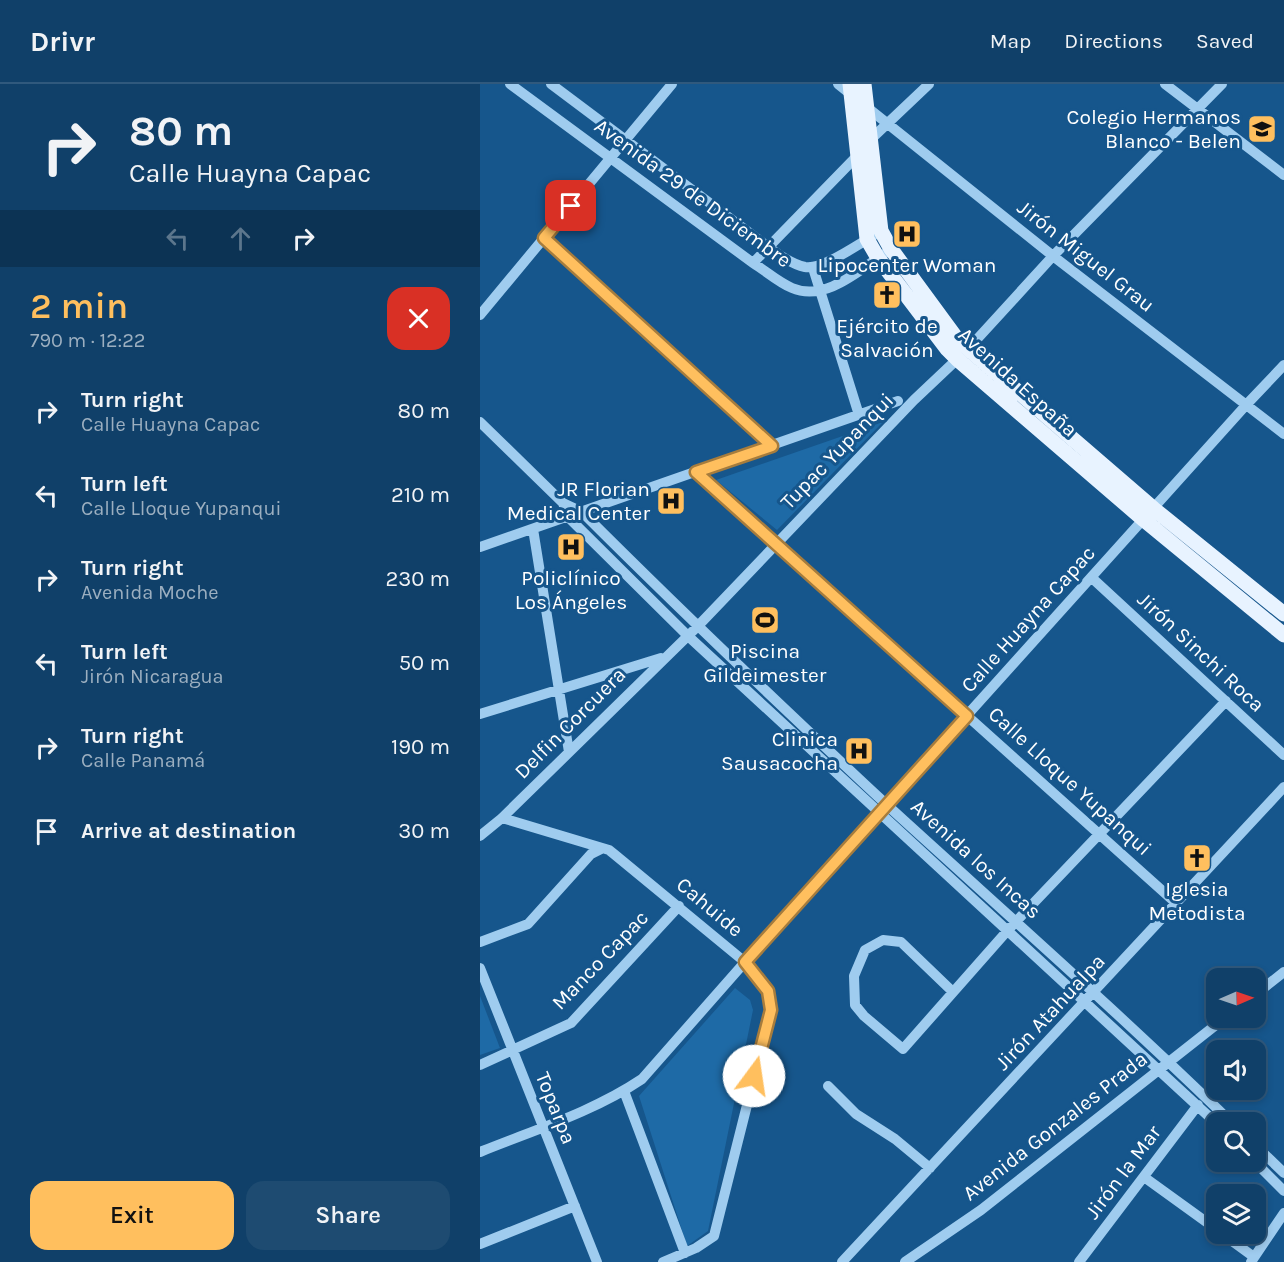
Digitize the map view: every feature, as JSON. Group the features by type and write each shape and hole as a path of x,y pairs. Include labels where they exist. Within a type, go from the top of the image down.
{"main road":[{"name":"Avenida España","path":"864,84 881,231 891,249 957,339 962,354"},
{"name":"Avenida España","path":"850,90 867,239 878,258 947,349 962,354 1149,514 1284,635"},
{"name":"Avenida España","path":"1149,514 1284,615"}],"street":[{"name":"Avenida 29 de Diciembre","path":"510,84 753,263 793,288 819,291"},
{"name":"Avenida 29 de Diciembre","path":"551,84 767,246 796,264 813,268 881,231"},
{"path":"480,315 672,84"},
{"name":"Jirón Miguel Grau","path":"838,84 850,90 866,106 1053,255 1284,434"},
{"path":"870,140 929,84"},
{"path":"1165,84 1284,175"},
{"name":"Tupac Yupanqui","path":"688,636 775,543 962,354 1053,255 1222,84"},
{"path":"753,263 767,246 857,156"},
{"path":"544,238 772,446"},
{"path":"819,291 828,289 891,249"},
{"path":"813,268 859,415"},
{"name":"Calle Huayna Capac","path":"480,1152 624,1091 642,1079 1284,365"},
{"path":"480,547 898,401"},
{"name":"Avenida los Incas","path":"480,422 563,503 582,512 697,627 887,804 1012,926 1090,997 1168,1061 1221,1112"},
{"path":"480,436 492,433"},
{"name":"Calle Lloque Yupanqui","path":"696,472 1176,903"},
{"name":"Avenida los Incas","path":"563,503 568,517 688,636 879,814 1012,926"},
{"path":"533,529 569,752"},
{"name":"Jirón Sinchi Roca","path":"1092,578 1284,755"},
{"name":"Delfin Corcuera","path":"480,836 502,818 688,636"},
{"path":"480,714 665,657"},
{"path":"953,992 901,942 883,940 865,950 854,976 855,1005 864,1016 903,1049 1012,926 1226,701"},
{"name":"Jirón Atahualpa","path":"842,1262 1284,787"},
{"name":"Cahuide","path":"502,818 609,850 745,962 768,991 771,1010 714,1236 696,1248 663,1262"},
{"path":"480,942 528,924 591,854 601,849"},
{"name":"Manco Capac","path":"480,1065 570,1023 679,906"},
{"name":"Toparpa","path":"480,968 597,1262"},
{"path":"1266,986 1284,972"},
{"name":"Avenida los Incas","path":"1090,997 1158,1069 1206,1113"},
{"name":"Avenida Gonzales Prada","path":"905,1262 981,1210 1212,1028"},
{"path":"828,1086 856,1114 895,1139 930,1168"},
{"path":"624,1091 685,1253"},
{"name":"Jirón la Mar","path":"1079,1262 1198,1105"},
{"path":"1266,1156 1284,1173"},
{"path":"1265,1172 1284,1191"},
{"path":"1144,1176 1206,1222"},
{"path":"480,1244 575,1206"},
{"path":"1234,1244 1252,1259 1284,1213"}],"shaded area":[{"path":"883,422 777,530 716,480"},
{"path":"735,988 750,1000 753,1010 708,1231 687,1246 639,1096"},
{"path":"480,996 500,1048 480,1055"}],"place":[{"name":"Colegio Hermanos Blanco - Belen","path":"1262,129"},
{"name":"Lipocenter Woman","path":"907,234"},
{"name":"Ejército de Salvación","path":"887,295"},
{"name":"JR Florian Medical Center","path":"671,501"},
{"name":"Policlínico Los Ángeles","path":"571,547"},
{"name":"Piscina Gildeimester","path":"765,620"},
{"name":"Clinica Sausacocha","path":"859,751"},
{"name":"Iglesia Metodista","path":"1197,858"}],"route":[{"path":"571,206 544,238 772,446 696,472 967,716 745,962 768,991 771,1010 754,1076"}]}
